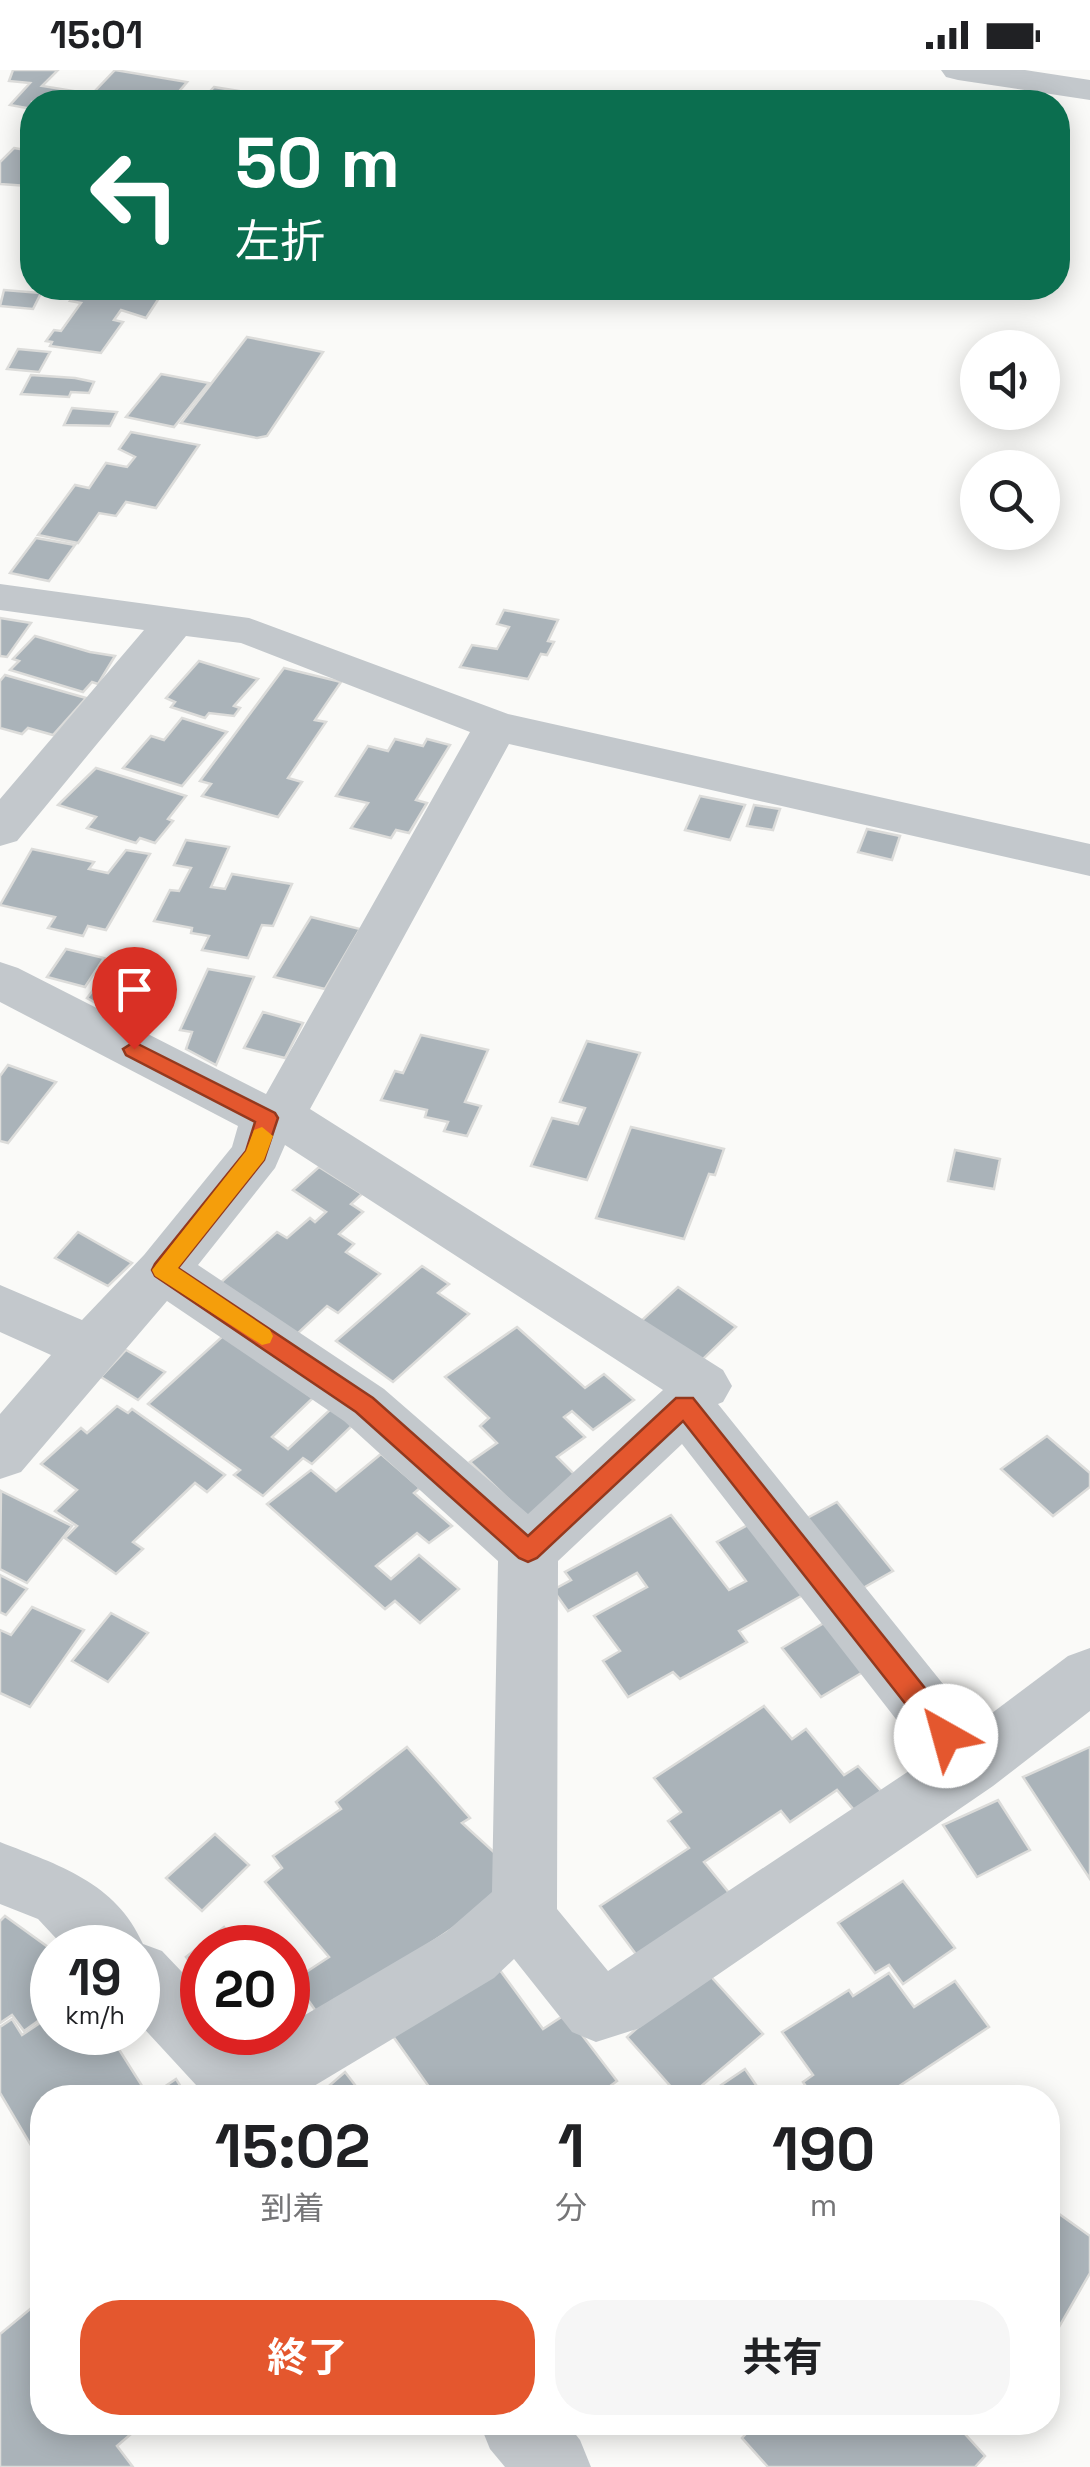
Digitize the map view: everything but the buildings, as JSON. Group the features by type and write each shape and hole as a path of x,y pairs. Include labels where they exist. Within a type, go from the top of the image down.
{"street":[{"path":"958,70 1090,90"},
{"path":"0,597 249,631 496,726 1090,860"},
{"path":"0,830 175,620"},
{"path":"0,1456 90,1348 163,1270 256,1154 496,726"},
{"path":"0,980 274,1117 694,1395 970,1766"},
{"path":"163,1270 364,1405 528,1551"},
{"path":"0,1307 90,1348"},
{"path":"263,2085 470,1955 526,1906 528,1551 694,1395"},
{"path":"518,1912 596,2009 616,2005 970,1766 1090,1675"},
{"path":"0,1873 62,1896 89,1925"},
{"path":"160,1997 245,2085"},
{"path":"527,2435 553,2467"}],"slow traffic":[{"path":"262,1136 256,1154 163,1270 262,1336"}],"route":[{"path":"134,1049 267,1118 256,1154 163,1270 364,1405 528,1551 685,1405 946,1736"}]}
